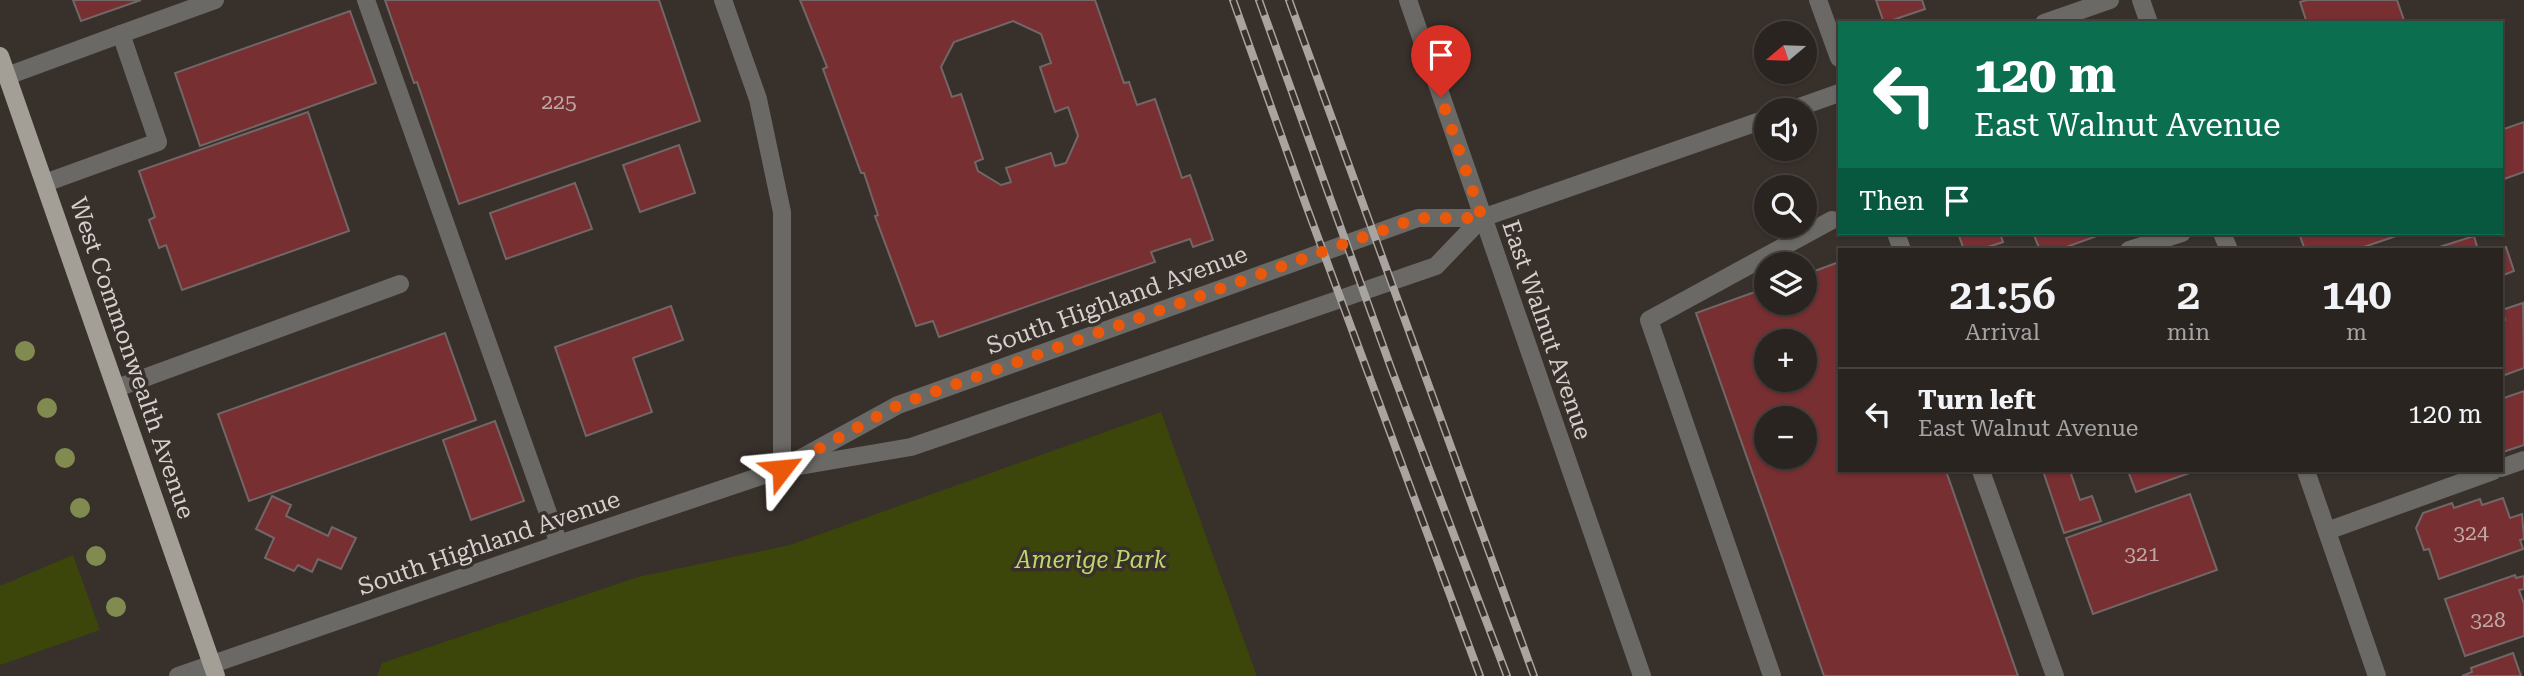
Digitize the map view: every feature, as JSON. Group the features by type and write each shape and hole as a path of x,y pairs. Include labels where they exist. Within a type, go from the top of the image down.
{"main road":[{"name":"West Commonwealth Avenue","path":"0,56 214,670"}],"street":[{"path":"7,76 215,0"},
{"path":"366,0 559,544"},
{"path":"723,0 758,99 782,212 782,469"},
{"name":"East Walnut Avenue","path":"1408,0 1642,676"},
{"path":"1818,0 1838,55"},
{"path":"2050,21 2110,0"},
{"path":"2141,0 2148,21"},
{"path":"44,183 158,142 121,34"},
{"path":"1817,101 1838,93"},
{"name":"South Highland Avenue","path":"782,469 898,405 1366,236 1418,218 1482,218 1754,123"},
{"name":"South Highland Avenue","path":"178,676 214,670 559,544 782,469 911,447 1436,266 1482,218"},
{"path":"1772,676 1649,320 1832,220"},
{"path":"2135,248 2176,235"},
{"path":"117,388 400,284"},
{"path":"2503,467 2524,460"},
{"path":"1981,472 2055,676"},
{"path":"2305,472 2377,676"},
{"path":"2327,531 2490,472"}],"green space":[{"name":"Amerige Park","path":"1161,412 1257,676 377,676 382,663 638,577 790,545"},
{"path":"73,555 100,630 0,665 0,586"}],"building":[{"path":"73,0 141,0 81,21"},
{"path":"385,0 659,0 700,121 459,204 417,82 414,83"},
{"path":"800,0 1095,0 1124,83 1129,82 1137,105 1155,99 1182,178 1190,175 1213,240 1193,247 1190,239 1151,252 1155,262 939,337 933,321 916,326 875,216 878,215 864,173 861,173 823,69 827,67","holes":["1013,21 1041,34 1051,63 1040,67 1055,112 1068,107 1078,136 1066,163 1055,166 1051,153 1006,168 1011,182 1001,185 978,171 975,162 983,159 961,94 952,97 941,67 954,42"]},
{"path":"1876,0 1922,0 1925,9 1883,21"},
{"path":"2397,0 2404,21 2306,21 2300,2"},
{"path":"350,11 376,83 200,146 175,73"},
{"path":"308,112 349,231 182,290 166,245 159,248 149,220 155,217 139,171"},
{"path":"2524,122 2524,172 2503,179 2503,129"},
{"path":"679,145 695,193 640,212 623,165"},
{"path":"575,183 592,229 506,259 490,213"},
{"path":"1959,235 2004,235 2001,236 2003,242 1985,248 1963,248"},
{"path":"2034,235 2097,236 2064,248 2039,248"},
{"path":"2300,235 2399,235 2361,248 2304,248"},
{"path":"2474,236 2477,248 2436,248"},
{"path":"2506,247 2514,271 2503,275 2503,248"},
{"path":"1838,262 1838,472 1946,472 2018,676 1824,676 1696,313 1754,292 1754,315 1817,315 1817,270"},
{"path":"2523,303 2524,368 2503,376 2505,320 2503,310"},
{"path":"671,306 683,340 633,358 652,412 586,436 555,347"},
{"path":"445,333 476,420 249,501 218,414"},
{"path":"2524,391 2524,445 2503,452 2503,398"},
{"path":"495,421 524,501 471,520 443,440"},
{"path":"2043,472 2070,472 2080,500 2092,496 2101,521 2064,533"},
{"path":"2128,472 2192,472 2136,492"},
{"path":"2190,494 2217,570 2093,614 2066,538"},
{"path":"272,496 291,505 286,516 328,536 332,527 356,538 341,569 318,559 312,572 298,565 294,571 265,558 274,538 256,529"},
{"path":"2503,498 2510,518 2522,514 2524,539 2520,540 2523,549 2439,579 2429,549 2424,550 2416,528 2423,513 2452,503 2454,508 2480,499 2482,505"},
{"path":"2515,575 2516,578 2524,576 2524,589 2519,590 2524,604 2524,636 2465,656 2445,599"},
{"path":"2513,653 2521,676 2462,676 2472,672 2471,668"}],"railway":[{"path":"1233,0 1480,676"},
{"path":"1259,0 1391,368 1507,676"},
{"path":"1289,0 1534,676"}],"route":[{"path":"782,469 898,405 1366,236 1418,218 1482,218 1441,97"}]}
